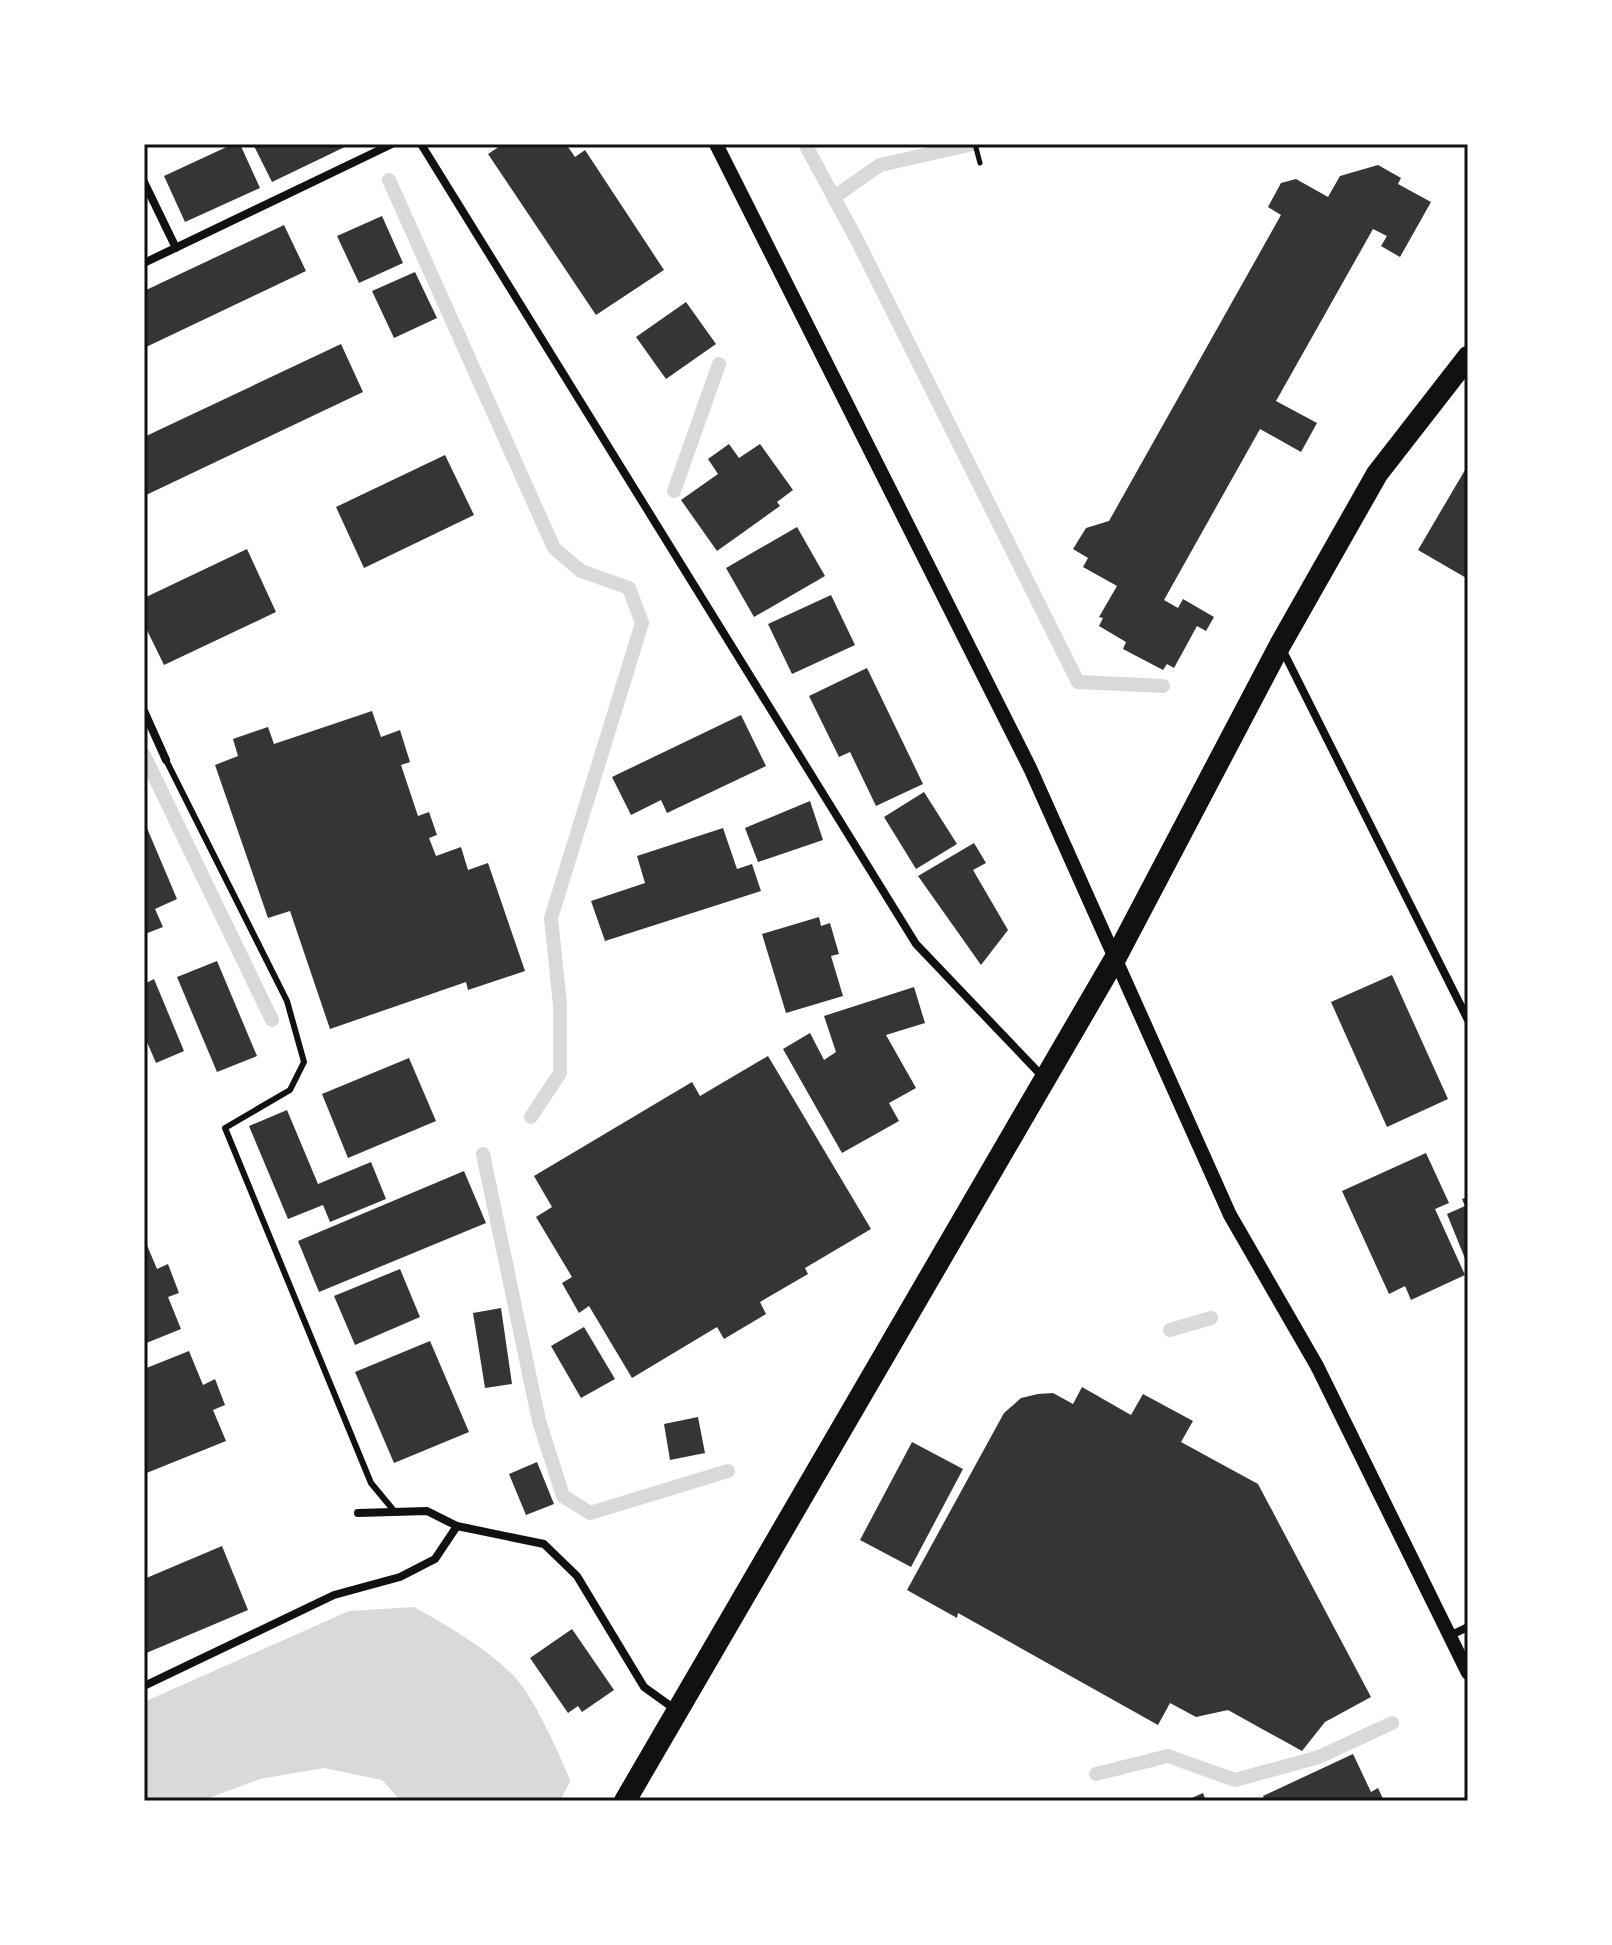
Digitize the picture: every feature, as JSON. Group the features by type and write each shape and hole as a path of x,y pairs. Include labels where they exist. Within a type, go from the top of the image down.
{"highway":[{"path":"633,1796 677,1710 1043,1077 1116,957 1280,645 1377,474 1468,357"}],"street":[{"path":"144,263 392,144"},
{"path":"421,144 916,944 1043,1077"},
{"path":"716,144 1030,768 1230,1215 1317,1366 1468,1673"},
{"path":"144,182 176,248"},
{"path":"1280,645 1468,1020"},
{"path":"144,711 166,760"},
{"path":"358,1513 427,1511 457,1526 544,1544 577,1576 644,1687 677,1710"},
{"path":"144,1686 334,1595 400,1577 435,1559 457,1526"},
{"path":"1449,1636 1468,1627"}],"lane":[{"path":"166,760 287,1001 304,1062 290,1090 225,1128 371,1483 395,1512"}],"path":[{"path":"975,144 980,163"}],"shaded area":[{"path":"414,1607 477,1646 512,1674 550,1734 578,1801 401,1801 382,1780 324,1768 260,1779 201,1801 144,1801 144,1702 349,1611"}],"pier":[{"path":"573,1776 582,1801 560,1801"}],"building":[{"path":"233,144 240,144 260,188 185,222 164,176"},
{"path":"253,144 351,144 272,182"},
{"path":"503,144 566,144 575,157 585,150 664,270 596,315 488,154"},
{"path":"1378,165 1401,178 1398,184 1431,202 1400,257 1381,246 1387,236 1373,229 1276,401 1317,423 1301,452 1260,429 1164,600 1178,608 1183,599 1214,617 1206,631 1197,626 1174,668 1167,664 1163,670 1123,649 1126,642 1099,626 1103,618 1099,617 1117,586 1083,567 1088,558 1073,549 1086,528 1109,521 1281,215 1268,207 1281,183 1296,179 1328,197 1340,176"},
{"path":"382,216 403,263 359,283 337,236"},
{"path":"284,225 306,271 144,348 144,291"},
{"path":"415,272 437,318 394,338 372,291"},
{"path":"686,302 716,344 666,379 636,337"},
{"path":"341,344 363,392 144,496 144,437"},
{"path":"729,444 739,458 760,444 793,490 777,502 780,506 717,551 681,500 718,474 708,459"},
{"path":"445,455 474,515 364,568 336,507"},
{"path":"1465,470 1468,472 1468,579 1418,550"},
{"path":"797,527 825,576 754,617 726,568"},
{"path":"247,549 276,612 164,665 144,624 144,598"},
{"path":"831,595 855,645 792,674 768,624"},
{"path":"867,668 923,784 876,806 850,752 839,757 809,696"},
{"path":"372,711 381,737 400,730 410,762 401,765 418,816 429,812 437,835 429,838 436,856 461,847 468,870 488,863 525,971 468,990 466,982 330,1029 290,911 268,918 215,765 238,756 233,739 268,727 274,744"},
{"path":"741,715 766,766 667,813 661,800 631,815 612,777"},
{"path":"924,792 957,844 916,869 884,817"},
{"path":"810,801 823,840 758,862 745,828"},
{"path":"144,821 177,899 155,909 163,927 145,934"},
{"path":"723,828 737,869 752,864 761,891 605,941 591,901 645,883 637,856"},
{"path":"974,843 986,863 973,870 1008,930 981,965 918,876"},
{"path":"819,917 821,926 830,923 839,954 831,956 843,996 786,1013 762,934"},
{"path":"217,961 257,1056 217,1072 177,977"},
{"path":"1392,975 1448,1099 1387,1127 1331,1002"},
{"path":"154,979 184,1051 156,1063 144,1035 144,984"},
{"path":"914,987 925,1023 886,1035 916,1088 889,1103 899,1121 842,1153 783,1049 810,1033 824,1060 836,1052 824,1016"},
{"path":"768,1056 871,1229 805,1268 808,1274 760,1302 766,1314 724,1339 717,1327 632,1378 589,1306 579,1313 562,1283 572,1277 536,1217 552,1207 534,1176 692,1082 700,1096"},
{"path":"409,1058 436,1121 348,1158 322,1094"},
{"path":"287,1110 318,1184 371,1162 386,1199 330,1222 323,1205 288,1219 249,1126"},
{"path":"1426,1153 1449,1203 1435,1209 1465,1275 1411,1300 1405,1286 1389,1294 1342,1191"},
{"path":"464,1171 486,1223 319,1292 298,1241"},
{"path":"1468,1197 1468,1266 1447,1214 1465,1206 1462,1199"},
{"path":"144,1238 157,1269 168,1264 179,1293 168,1297 181,1329 144,1344"},
{"path":"400,1269 420,1317 355,1345 334,1296"},
{"path":"501,1308 512,1384 485,1388 473,1313"},
{"path":"584,1327 615,1379 581,1398 551,1346"},
{"path":"430,1341 469,1432 394,1463 355,1372"},
{"path":"189,1351 203,1385 215,1379 225,1405 213,1410 226,1441 144,1474 144,1369"},
{"path":"1082,1387 1131,1415 1143,1394 1193,1421 1181,1442 1258,1484 1371,1697 1325,1722 1302,1751 1228,1710 1196,1717 1170,1703 1158,1725 958,1613 957,1618 907,1590 1004,1413 1021,1398 1038,1394 1053,1393 1073,1404"},
{"path":"698,1417 705,1453 670,1460 664,1424"},
{"path":"912,1442 963,1469 911,1567 860,1540"},
{"path":"537,1462 554,1504 526,1515 509,1474"},
{"path":"222,1546 248,1610 144,1654 144,1579"},
{"path":"572,1629 614,1690 582,1712 578,1706 568,1713 530,1658"},
{"path":"1353,1754 1371,1792 1378,1788 1384,1801 1265,1801 1263,1796"},
{"path":"1203,1793 1206,1801 1185,1801"}],"waterway":[{"path":"805,144 858,242 1078,682 1163,686"},
{"path":"834,197 880,165 973,144"},
{"path":"389,180 554,548 581,571 629,588 642,623 551,918 560,1005 560,1073 531,1117"},
{"path":"674,491 719,364"},
{"path":"144,755 272,1020"},
{"path":"483,1154 539,1421 563,1496 590,1513 728,1471"},
{"path":"1170,1330 1211,1318"},
{"path":"1096,1774 1168,1756 1235,1780 1319,1757 1392,1723"}]}
